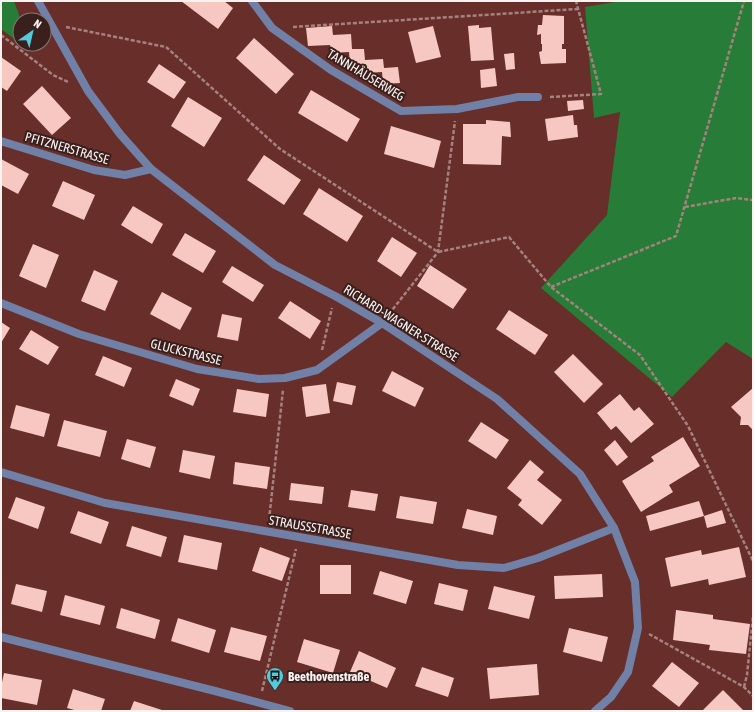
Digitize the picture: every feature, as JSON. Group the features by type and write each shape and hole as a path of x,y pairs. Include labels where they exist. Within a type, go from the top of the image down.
{"street":[{"name":"RICHARD-WAGNER-STRASSE","path":"38,1 44,12"},
{"name":"TANNHÄUSERWEG","path":"252,1 272,28 331,70 401,111 456,109 518,97 538,97"},
{"name":"RICHARD-WAGNER-STRASSE","path":"52,28 88,91 120,134 151,169 275,265 335,296 382,323 497,399 580,474 614,528 635,582 638,628 628,672 611,697 595,711"},
{"name":"PFITZNERSTRASSE","path":"1,141 94,170 125,175 151,169"},
{"name":"GLUCKSTRASSE","path":"1,303 79,334 197,369 259,379 285,378 317,370 382,323"},
{"name":"STRAUSSSTRASSE","path":"1,472 105,503 458,565 504,568 538,558 614,528"},
{"path":"1,637 215,690 290,711"}],"path":[{"path":"538,97 601,94 576,1"},
{"path":"551,286 676,236 744,1"},
{"path":"272,28 578,9"},
{"path":"52,24 166,47 280,149 438,252 509,237 551,286 640,355 688,426 753,561"},
{"path":"1,35 53,75 88,91"},
{"path":"382,323 438,252 456,109"},
{"path":"685,207 736,198 753,200"},
{"path":"317,370 335,296"},
{"path":"268,532 285,378"},
{"path":"265,677 299,536"},
{"path":"744,687 747,675 753,616"},
{"path":"638,628 744,687 753,696"}],"green space":[{"path":"1,1 14,1 18,12 12,12 12,37 1,29"},
{"path":"621,1 753,1 753,359 726,342 672,397 541,288 607,215 620,112 594,118 585,7"}],"building":[{"path":"181,1 224,1 233,8 218,29"},
{"path":"543,15 564,16 564,44 562,44 562,49 566,49 566,63 541,64 539,52 542,51 541,34 537,35 538,25 542,25"},
{"path":"479,25 479,28 491,27 494,60 471,61 468,26"},
{"path":"332,26 333,35 351,34 352,49 364,49 365,60 383,59 384,68 398,67 400,83 383,84 382,72 367,73 366,64 350,65 349,52 331,53 330,45 308,46 306,28"},
{"path":"433,26 441,57 416,63 408,32"},
{"path":"254,38 294,74 276,94 236,58"},
{"path":"514,53 515,69 506,70 504,54"},
{"path":"1,57 21,71 7,91 1,87"},
{"path":"159,64 186,82 174,99 147,82"},
{"path":"495,68 497,86 481,88 480,70"},
{"path":"42,86 71,118 52,135 23,104"},
{"path":"311,90 360,119 347,142 298,113"},
{"path":"188,97 222,118 204,147 171,126"},
{"path":"583,100 584,109 568,111 567,101"},
{"path":"573,115 574,125 577,125 578,137 548,141 545,119"},
{"path":"486,120 510,122 511,137 502,136 501,165 463,164 463,124 486,124"},
{"path":"391,126 441,141 434,168 384,154"},
{"path":"264,155 301,180 284,205 247,180"},
{"path":"1,159 29,174 18,194 1,185"},
{"path":"63,181 95,195 84,220 52,206"},
{"path":"319,188 363,216 347,242 303,214"},
{"path":"133,206 163,224 152,244 121,225"},
{"path":"185,233 216,251 203,273 172,255"},
{"path":"392,237 417,253 401,277 377,261"},
{"path":"33,244 59,255 46,288 19,276"},
{"path":"430,265 467,289 453,309 417,286"},
{"path":"232,266 264,285 253,302 222,282"},
{"path":"94,270 118,281 105,311 81,301"},
{"path":"162,292 192,308 180,330 150,314"},
{"path":"290,301 321,321 310,339 278,318"},
{"path":"509,310 548,335 535,355 496,329"},
{"path":"222,314 242,318 238,341 217,337"},
{"path":"1,322 10,328 1,343"},
{"path":"31,330 59,347 48,365 19,349"},
{"path":"573,354 603,384 584,403 554,372"},
{"path":"103,356 132,368 124,387 95,375"},
{"path":"392,371 424,388 415,407 382,391"},
{"path":"176,379 200,389 193,406 169,396"},
{"path":"337,382 356,386 352,405 333,401"},
{"path":"326,384 330,413 306,417 302,387"},
{"path":"753,388 753,430 748,425 740,425 741,417 731,407"},
{"path":"237,389 269,394 266,417 233,412"},
{"path":"620,394 634,411 639,407 654,424 631,443 616,426 611,430 597,413"},
{"path":"16,405 50,414 44,437 10,428"},
{"path":"64,420 107,431 100,457 57,446"},
{"path":"481,422 509,440 496,459 468,441"},
{"path":"683,437 700,466 669,485 673,492 641,512 622,481 654,461 651,457"},
{"path":"127,439 156,447 150,468 121,459"},
{"path":"615,440 628,457 617,466 604,450"},
{"path":"183,450 215,456 210,479 179,472"},
{"path":"530,460 544,472 537,480 562,500 542,525 518,505 522,500 507,488"},
{"path":"235,462 270,467 267,489 233,484"},
{"path":"291,483 324,487 322,504 289,500"},
{"path":"351,490 378,494 375,511 348,507"},
{"path":"400,496 437,502 433,524 396,518"},
{"path":"16,497 45,507 38,529 8,518"},
{"path":"699,501 704,516 650,531 646,516"},
{"path":"467,509 497,516 493,535 462,528"},
{"path":"722,510 726,523 707,528 704,516"},
{"path":"78,511 109,522 101,544 70,533"},
{"path":"132,526 167,537 161,557 126,546"},
{"path":"184,535 222,543 217,570 178,562"},
{"path":"260,547 290,558 282,581 252,571"},
{"path":"739,547 746,577 709,585 708,579 671,587 665,558 701,550 702,555"},
{"path":"320,565 351,565 351,594 320,594"},
{"path":"380,571 413,581 406,604 373,594"},
{"path":"602,574 603,597 555,599 554,576"},
{"path":"439,583 468,590 463,611 434,604"},
{"path":"16,584 47,591 42,612 11,604"},
{"path":"494,586 535,596 529,619 488,609"},
{"path":"65,595 105,606 100,625 60,615"},
{"path":"121,608 160,620 155,639 116,628"},
{"path":"676,610 713,615 713,619 750,624 746,654 709,650 710,645 673,640"},
{"path":"178,618 216,630 209,653 171,641"},
{"path":"231,627 267,636 260,661 224,652"},
{"path":"569,628 608,637 602,662 563,652"},
{"path":"304,639 340,650 333,673 297,662"},
{"path":"359,651 396,668 387,688 350,672"},
{"path":"672,662 699,683 679,707 652,686"},
{"path":"537,664 539,695 490,699 487,668"},
{"path":"422,667 454,678 448,697 415,686"},
{"path":"4,673 42,680 37,705 1,698 1,687"},
{"path":"73,689 105,699 101,711 78,711 67,708"},
{"path":"723,690 744,711 702,711"},
{"path":"134,701 165,711 130,711"}],"place":[{"name":"Beethovenstraße","path":"275,691"}]}
